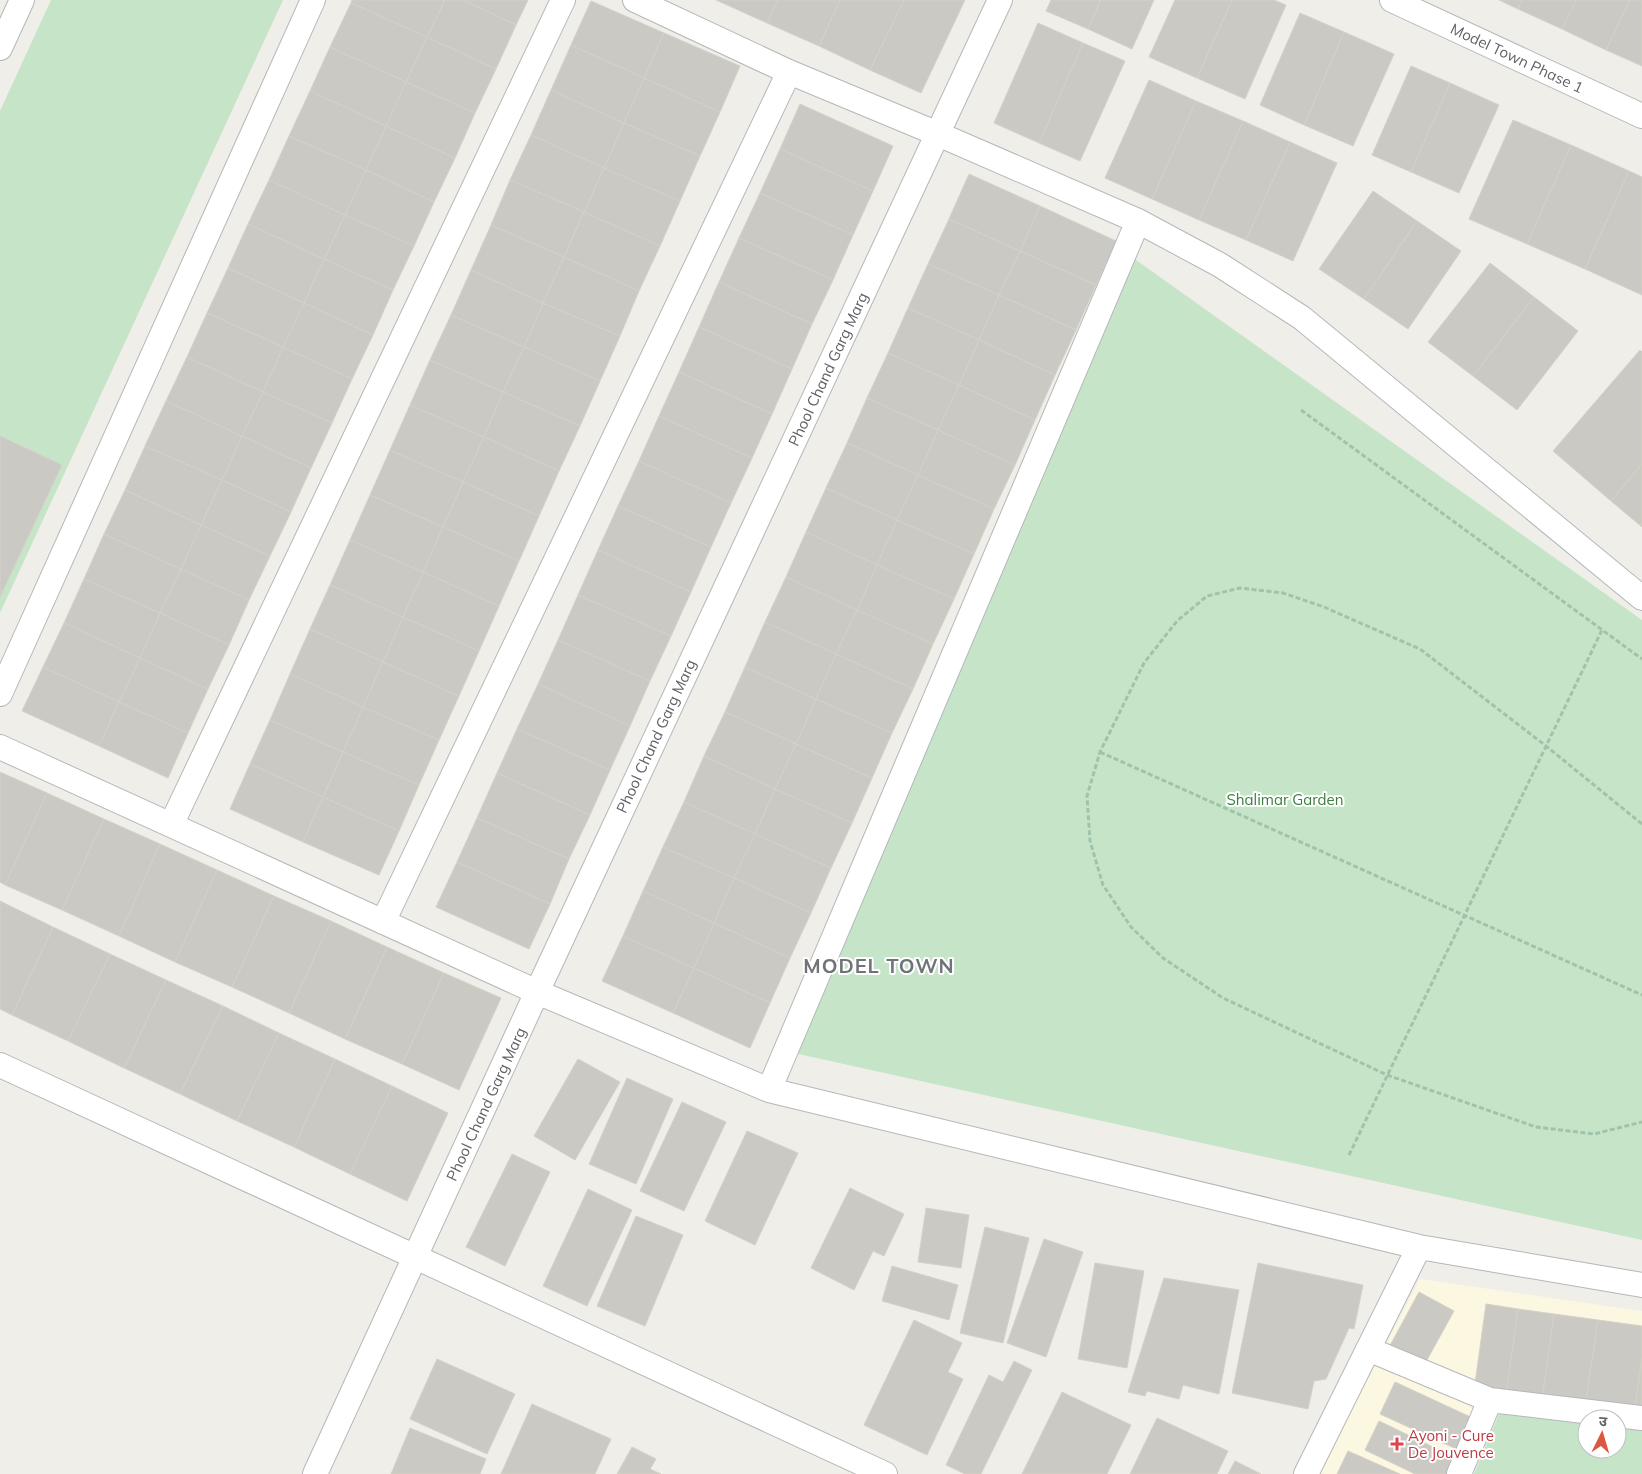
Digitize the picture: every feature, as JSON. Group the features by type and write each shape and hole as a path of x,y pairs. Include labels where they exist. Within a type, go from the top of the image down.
{"street":[{"path":"0,48 22,0"},
{"path":"0,694 313,0"},
{"path":"171,825 563,0"},
{"path":"635,0 789,72 1138,221 1220,265 1302,318 1642,598"},
{"name":"Phool Chand Garg Marg","path":"315,1474 537,992 1000,0"},
{"name":"Model Town Phase 1","path":"1392,0 1642,116"},
{"path":"383,922 789,72"},
{"path":"769,1090 1138,221"},
{"path":"0,747 537,992 769,1090 1419,1247 1642,1285"},
{"path":"0,1065 885,1474"},
{"path":"1306,1474 1419,1247"},
{"path":"1368,1349 1490,1400 1642,1418"},
{"path":"1459,1474 1490,1400"}],"path":[{"path":"1301,410 1642,659"},
{"path":"1642,824 1546,746 1420,649 1324,607 1283,593 1240,588 1207,596 1177,621 1144,663 1100,752 1087,796 1090,841 1103,885 1131,927 1163,958 1223,998 1387,1075 1536,1127 1594,1134 1642,1122"},
{"path":"1349,1155 1602,630"},
{"path":"1100,752 1642,994"}],"shaded area":[{"path":"1420,1279 1642,1311 1642,1414 1627,1412 1627,1409 1593,1409 1485,1398 1451,1474 1318,1474"}],"green space":[{"path":"51,0 283,0 0,613 0,111"},
{"name":"Shalimar Garden","path":"1129,255 1642,620 1642,1240 794,1053"},
{"path":"1501,1409 1577,1420 1577,1459 1627,1459 1627,1428 1642,1430 1642,1474 1474,1474"}],"building":[{"path":"352,0 445,0 427,37 351,3"},
{"path":"445,0 463,0 516,25 496,69 427,37"},
{"path":"463,0 528,0 516,25"},
{"path":"716,0 778,0 767,23"},
{"path":"778,0 840,0 819,46 767,23"},
{"path":"840,0 904,0 870,70 819,46"},
{"path":"904,0 965,0 921,93 870,70"},
{"path":"1051,0 1101,0 1088,29 1046,11"},
{"path":"1101,0 1154,0 1132,49 1088,29"},
{"path":"1175,0 1232,0 1197,78 1149,57"},
{"path":"1232,0 1274,0 1286,5 1245,99 1197,78"},
{"path":"1499,0 1522,0 1518,9"},
{"path":"1522,0 1576,0 1562,29 1518,9"},
{"path":"1576,0 1630,0 1606,50 1562,29"},
{"path":"1630,0 1642,0 1642,66 1606,50"},
{"path":"591,1 664,33 644,78 571,45"},
{"path":"351,3 427,37 406,82 330,47"},
{"path":"1300,13 1344,32 1304,125 1260,105"},
{"path":"1038,23 1083,43 1039,143 994,123"},
{"path":"1344,32 1394,54 1353,146 1304,125"},
{"path":"664,33 740,66 720,112 644,78"},
{"path":"427,37 496,69 475,113 406,82"},
{"path":"1083,43 1125,61 1080,161 1039,143"},
{"path":"571,45 644,78 624,123 551,90"},
{"path":"330,47 406,82 386,126 310,91"},
{"path":"1411,66 1450,83 1411,172 1372,155"},
{"path":"644,78 720,112 700,156 624,123"},
{"path":"1149,80 1196,101 1152,199 1105,178"},
{"path":"406,82 475,113 455,158 386,126"},
{"path":"1450,83 1499,105 1459,193 1411,172"},
{"path":"551,90 624,123 604,168 531,135"},
{"path":"310,91 386,126 366,170 289,136"},
{"path":"1196,101 1243,121 1199,220 1152,199"},
{"path":"800,104 893,146 873,191 780,149"},
{"path":"1513,120 1571,145 1527,244 1469,219"},
{"path":"1243,121 1290,142 1246,240 1199,220"},
{"path":"624,123 700,156 680,201 604,168"},
{"path":"386,126 455,158 434,202 366,170"},
{"path":"531,135 604,168 584,212 510,180"},
{"path":"289,136 366,170 345,215 269,180"},
{"path":"1290,142 1337,163 1293,261 1246,240"},
{"path":"1571,145 1629,171 1585,269 1527,244"},
{"path":"780,149 873,191 853,235 760,193"},
{"path":"604,168 680,201 660,246 584,212"},
{"path":"366,170 434,202 414,246 345,215"},
{"path":"1629,171 1642,177 1642,295 1585,269"},
{"path":"969,174 1040,206 1020,251 949,219"},
{"path":"269,180 345,215 324,259 248,224"},
{"path":"510,180 584,212 564,257 491,225"},
{"path":"1373,191 1417,221 1364,299 1319,269"},
{"path":"760,193 853,235 833,280 739,238"},
{"path":"1040,206 1116,241 1096,285 1020,251"},
{"path":"584,212 660,246 639,291 564,257"},
{"path":"345,215 414,246 393,290 324,259"},
{"path":"949,219 1020,251 999,295 928,264"},
{"path":"1417,221 1461,251 1408,329 1364,299"},
{"path":"248,224 324,259 304,303 228,268"},
{"path":"491,225 564,257 543,303 471,270"},
{"path":"739,238 833,280 812,324 719,282"},
{"path":"1020,251 1096,285 1076,330 999,295"},
{"path":"564,257 639,291 620,336 543,303"},
{"path":"324,259 393,290 373,335 304,303"},
{"path":"1490,263 1534,297 1473,376 1428,342"},
{"path":"928,264 999,295 979,340 908,308"},
{"path":"228,268 304,303 283,347 207,313"},
{"path":"471,270 543,303 524,347 451,315"},
{"path":"719,282 812,324 792,369 699,327"},
{"path":"999,295 1076,330 1055,375 979,340"},
{"path":"1534,297 1578,331 1517,410 1473,376"},
{"path":"304,303 373,335 352,379 283,347"},
{"path":"543,303 620,336 600,381 524,347"},
{"path":"908,308 979,340 959,385 888,353"},
{"path":"207,313 283,347 263,392 187,357"},
{"path":"451,315 524,347 503,392 430,360"},
{"path":"699,327 792,369 772,414 679,372"},
{"path":"979,340 1055,375 1035,420 959,385"},
{"path":"283,347 352,379 332,423 263,392"},
{"path":"524,347 600,381 580,426 503,392"},
{"path":"1640,350 1642,352 1642,464 1611,501 1553,451"},
{"path":"888,353 959,385 938,430 867,398"},
{"path":"187,357 263,392 242,436 166,401"},
{"path":"430,360 503,392 484,437 410,405"},
{"path":"679,372 772,414 752,458 659,416"},
{"path":"959,385 1035,420 1015,465 938,430"},
{"path":"263,392 332,423 311,468 242,436"},
{"path":"503,392 580,426 559,471 484,437"},
{"path":"867,398 938,430 918,475 847,443"},
{"path":"166,401 242,436 222,480 145,446"},
{"path":"410,405 484,437 463,482 390,450"},
{"path":"659,416 752,458 731,503 639,461"},
{"path":"938,430 1015,465 994,509 918,475"},
{"path":"0,436 62,465 0,597"},
{"path":"242,436 311,468 291,512 222,480"},
{"path":"484,437 559,471 539,516 463,482"},
{"path":"847,443 918,475 897,520 826,488"},
{"path":"145,446 222,480 201,525 125,490"},
{"path":"390,450 463,482 443,527 370,495"},
{"path":"639,461 731,503 711,547 618,506"},
{"path":"1642,464 1642,527 1611,501"},
{"path":"918,475 994,509 974,554 897,520"},
{"path":"222,480 291,512 270,556 201,525"},
{"path":"463,482 539,516 519,561 443,527"},
{"path":"826,488 897,520 877,565 806,532"},
{"path":"125,490 201,525 181,569 104,534"},
{"path":"370,495 443,527 423,572 350,540"},
{"path":"618,506 711,547 691,592 598,550"},
{"path":"897,520 974,554 954,599 877,565"},
{"path":"201,525 270,556 249,600 181,569"},
{"path":"443,527 519,561 499,606 423,572"},
{"path":"806,532 877,565 857,610 786,577"},
{"path":"104,534 181,569 160,613 84,579"},
{"path":"350,540 423,572 403,617 330,585"},
{"path":"598,550 691,592 671,636 578,595"},
{"path":"877,565 954,599 933,644 857,610"},
{"path":"181,569 249,600 229,645 160,613"},
{"path":"423,572 499,606 479,651 403,617"},
{"path":"786,577 857,610 836,654 765,622"},
{"path":"84,579 160,613 140,658 64,623"},
{"path":"330,585 403,617 383,662 310,629"},
{"path":"578,595 671,636 650,681 558,640"},
{"path":"857,610 933,644 913,689 836,654"},
{"path":"160,613 229,645 208,689 140,658"},
{"path":"403,617 479,651 459,696 383,662"},
{"path":"765,622 836,654 816,699 745,667"},
{"path":"64,623 140,658 119,702 43,667"},
{"path":"310,629 383,662 363,707 290,674"},
{"path":"558,640 650,681 630,726 538,684"},
{"path":"836,654 913,689 892,733 816,699"},
{"path":"140,658 208,689 188,733 119,702"},
{"path":"383,662 459,696 439,740 363,707"},
{"path":"43,667 119,702 99,746 22,711"},
{"path":"745,667 816,699 796,744 725,712"},
{"path":"290,674 363,707 343,752 270,720"},
{"path":"538,684 630,726 610,770 517,729"},
{"path":"816,699 892,733 872,778 796,744"},
{"path":"119,702 188,733 168,778 99,746"},
{"path":"363,707 439,740 419,785 343,752"},
{"path":"725,712 796,744 775,789 704,756"},
{"path":"270,720 343,752 323,797 250,764"},
{"path":"517,729 610,770 590,815 497,773"},
{"path":"796,744 872,778 852,823 775,789"},
{"path":"343,752 419,785 399,831 323,797"},
{"path":"704,756 775,789 755,834 684,802"},
{"path":"250,764 323,797 303,842 230,809"},
{"path":"0,772 47,793 5,885 0,882"},
{"path":"497,773 590,815 569,859 477,818"},
{"path":"775,789 852,823 831,868 755,834"},
{"path":"47,793 104,819 62,910 5,885"},
{"path":"323,797 399,831 379,875 303,842"},
{"path":"684,802 755,834 734,878 663,847"},
{"path":"477,818 569,859 550,904 457,862"},
{"path":"104,819 160,844 119,936 62,910"},
{"path":"755,834 831,868 811,913 734,878"},
{"path":"160,844 217,870 175,962 119,936"},
{"path":"663,847 734,878 714,923 643,891"},
{"path":"457,862 550,904 529,949 436,907"},
{"path":"217,870 274,896 232,987 175,962"},
{"path":"734,878 811,913 790,958 714,923"},
{"path":"643,891 714,923 694,968 623,936"},
{"path":"274,896 331,921 289,1013 232,987"},
{"path":"0,901 53,927 12,1015 0,1009"},
{"path":"331,921 387,947 345,1039 289,1013"},
{"path":"714,923 790,958 770,1003 694,968"},
{"path":"53,927 110,954 68,1041 12,1015"},
{"path":"623,936 694,968 673,1013 602,981"},
{"path":"387,947 444,973 402,1064 345,1039"},
{"path":"110,954 166,980 124,1068 68,1041"},
{"path":"694,968 770,1003 750,1048 673,1013"},
{"path":"444,973 501,998 459,1090 402,1064"},
{"path":"166,980 223,1006 180,1094 124,1068"},
{"path":"223,1006 279,1033 237,1121 180,1094"},
{"path":"279,1033 335,1059 294,1147 237,1121"},
{"path":"335,1059 392,1086 350,1174 294,1147"},
{"path":"578,1059 620,1082 575,1160 534,1136"},
{"path":"627,1078 673,1099 636,1184 589,1164"},
{"path":"392,1086 448,1113 407,1201 350,1174"},
{"path":"682,1102 726,1122 684,1211 640,1191"},
{"path":"747,1131 798,1153 755,1245 705,1221"},
{"path":"512,1154 550,1172 505,1266 466,1247"},
{"path":"850,1188 904,1214 884,1256 873,1251 854,1290 811,1268"},
{"path":"588,1189 632,1210 587,1306 543,1286"},
{"path":"926,1208 969,1215 961,1268 918,1262"},
{"path":"636,1216 683,1235 645,1326 597,1306"},
{"path":"985,1227 1029,1238 1003,1343 960,1333"},
{"path":"1044,1239 1083,1252 1046,1357 1007,1343"},
{"path":"1095,1263 1144,1271 1127,1368 1078,1359"},
{"path":"1258,1263 1363,1285 1354,1329 1349,1328 1326,1379 1314,1381 1308,1409 1232,1393"},
{"path":"892,1266 958,1285 949,1320 882,1301"},
{"path":"1164,1278 1239,1290 1219,1394 1183,1385 1179,1399 1147,1391 1145,1396 1128,1392"},
{"path":"1419,1292 1454,1311 1422,1369 1387,1351"},
{"path":"1486,1304 1518,1309 1506,1395 1474,1391"},
{"path":"1518,1309 1554,1314 1542,1400 1506,1395"},
{"path":"1554,1314 1598,1320 1585,1407 1542,1400"},
{"path":"914,1320 962,1343 948,1372 963,1379 927,1455 864,1425"},
{"path":"1598,1320 1642,1326 1642,1358 1634,1414 1627,1413 1627,1409 1585,1407"},
{"path":"1642,1358 1642,1415 1634,1414"},
{"path":"437,1359 515,1394 487,1454 410,1419"},
{"path":"1014,1361 1032,1370 981,1474 965,1474 946,1465 989,1375 1003,1382"},
{"path":"1395,1382 1477,1420 1463,1452 1380,1414"},
{"path":"1062,1392 1131,1425 1107,1474 1022,1474"},
{"path":"532,1404 611,1439 595,1474 501,1474"},
{"path":"1157,1418 1228,1451 1217,1474 1130,1474"},
{"path":"1379,1421 1458,1459 1451,1474 1415,1474 1365,1450"},
{"path":"410,1428 486,1459 480,1474 391,1474"},
{"path":"632,1447 656,1459 650,1469 661,1474 617,1474"},
{"path":"1348,1451 1400,1474 1337,1474"},
{"path":"1235,1461 1261,1474 1228,1474"}],"place":[{"name":"Ayoni - Cure De Jouvence","path":"1397,1444"}],"district":[{"name":"MODEL TOWN","path":"879,965"}]}
